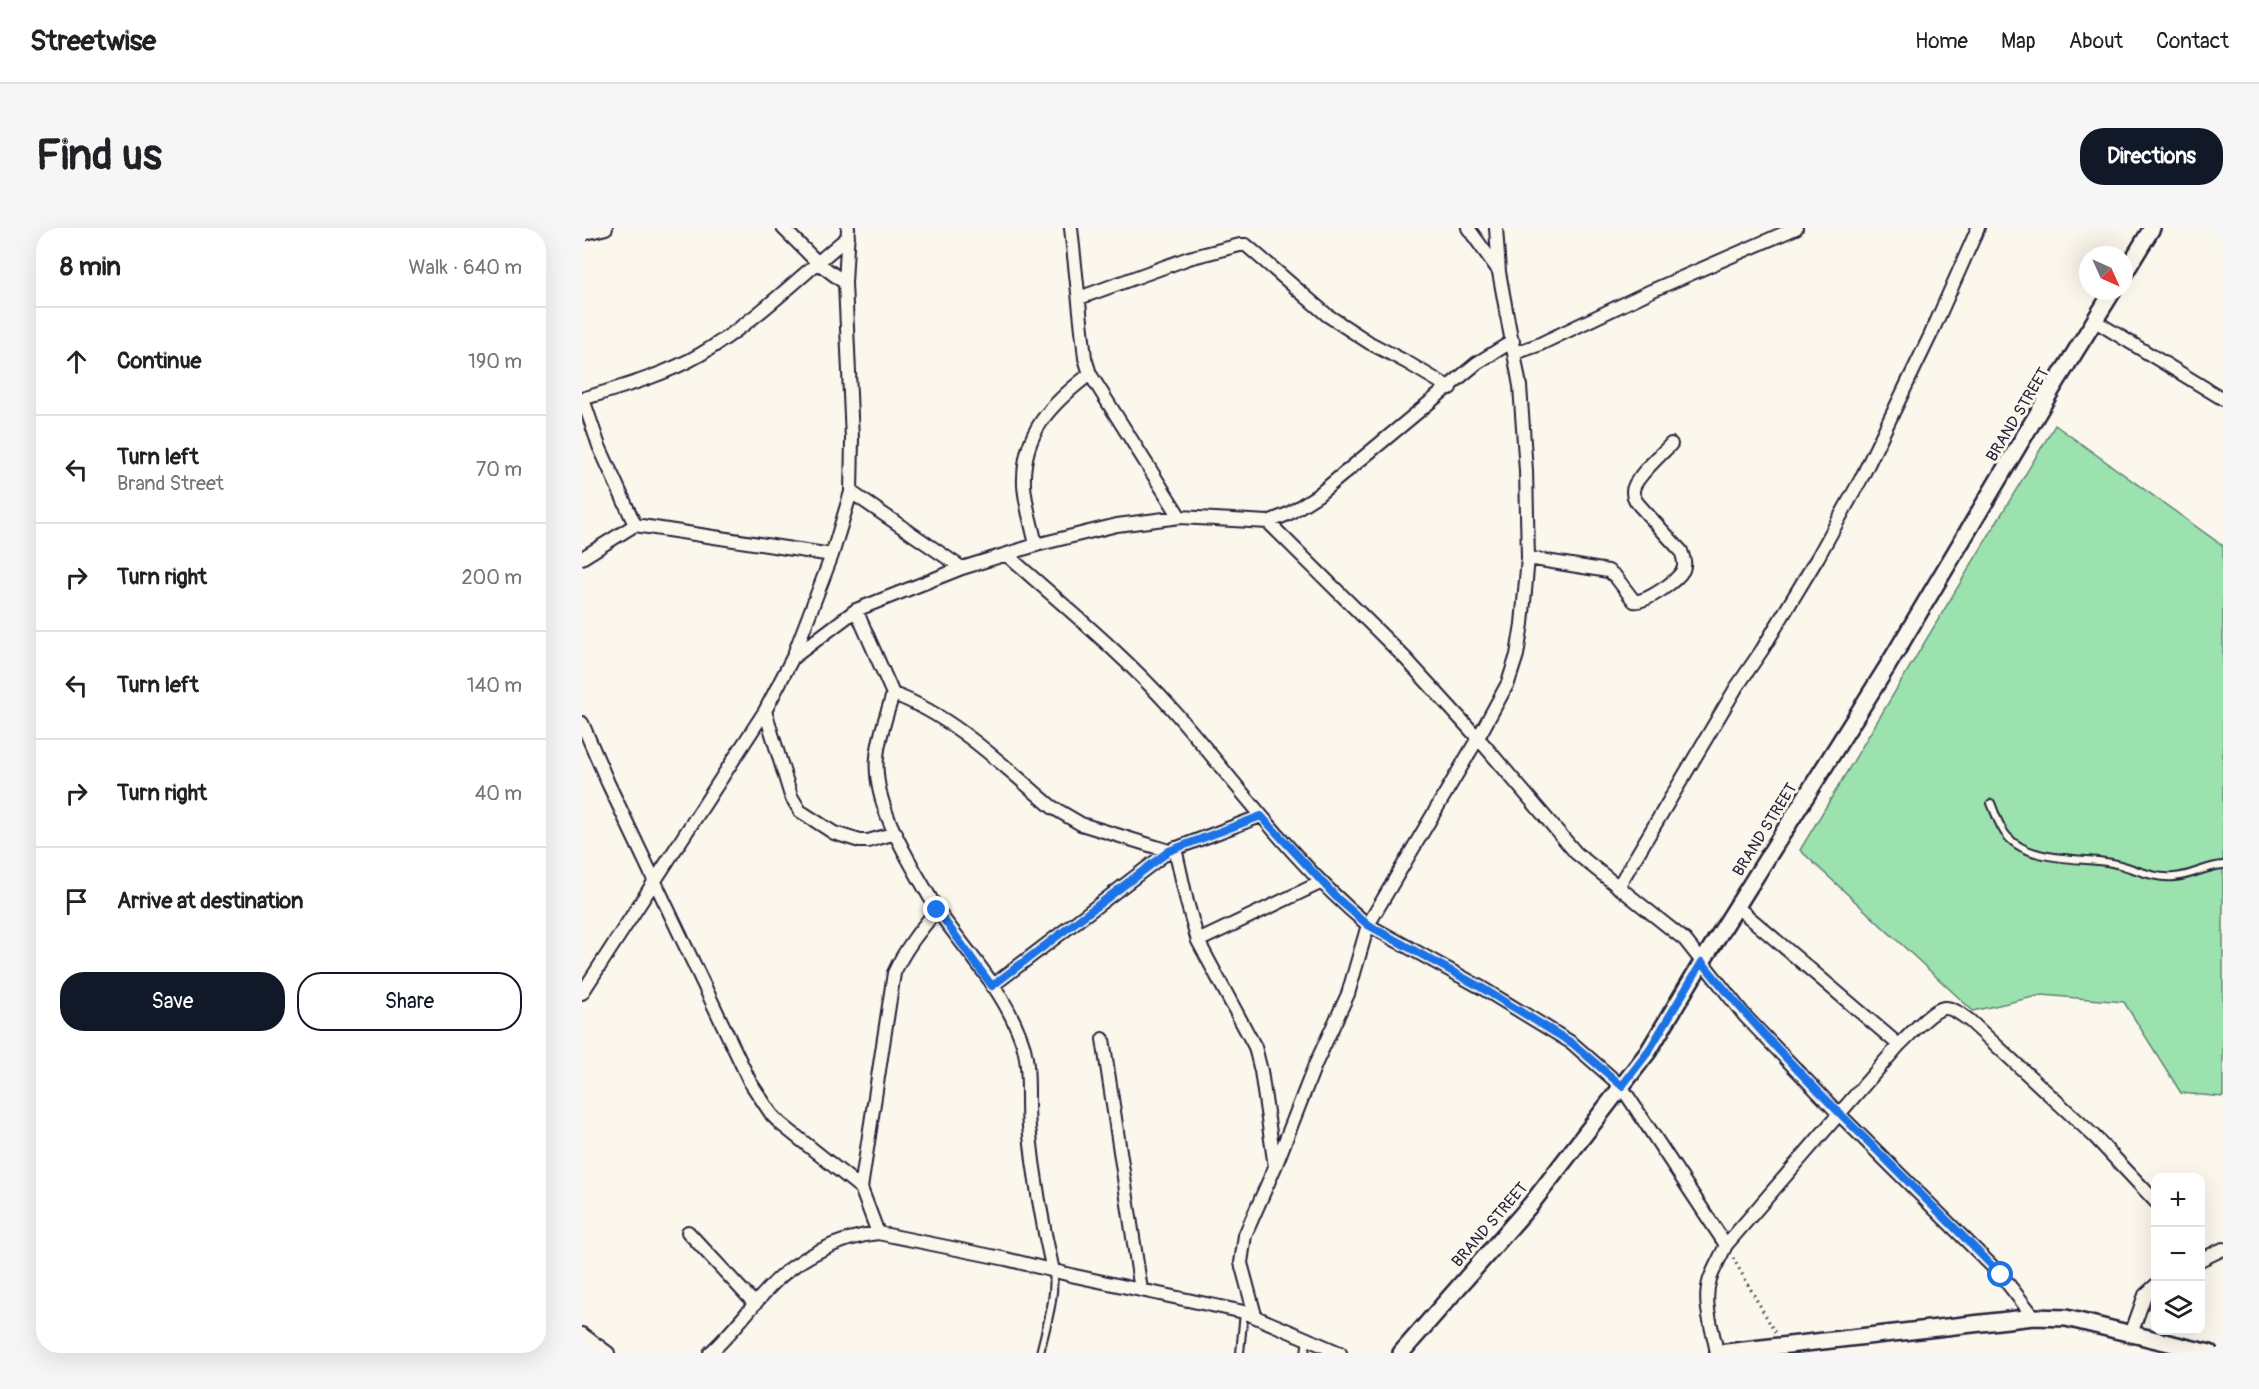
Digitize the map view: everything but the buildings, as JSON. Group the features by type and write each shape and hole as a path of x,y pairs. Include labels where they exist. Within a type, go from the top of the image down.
{"street":[{"path":"582,234 606,228"},
{"path":"783,228 817,262 845,283"},
{"path":"1071,228 1085,358 1090,374 1180,517"},
{"path":"1468,228 1500,272"},
{"path":"1249,1313 1241,1263 1245,1235 1275,1167 1315,1065 1348,994 1368,925 1478,738 1508,683 1517,655 1528,558 1526,471 1520,386 1500,272 1496,228"},
{"path":"793,657 856,610 962,568 1036,544 1117,525 1180,517 1268,522 1288,514 1318,495 1450,388 1477,363 1514,347 1538,345 1651,291 1796,228"},
{"path":"1618,888 1736,688 1762,650 1806,576 1861,479 1931,334 1978,228"},
{"path":"2133,259 2152,228"},
{"path":"636,525 599,446 582,399 660,374 701,354 740,328 848,233"},
{"path":"582,993 765,711 793,657 832,555 851,492 852,419 845,283 848,233"},
{"path":"1079,298 1189,258 1240,244 1246,245 1327,315 1370,343 1450,388"},
{"name":"BRAND STREET","path":"1401,1353 1532,1203 1648,1052 1887,668 2108,300"},
{"path":"2095,321 2223,399"},
{"path":"1036,544 1024,487 1024,470 1032,441 1046,412 1062,395 1090,374"},
{"path":"1528,558 1608,572 1615,576 1634,601 1639,602 1646,600 1677,577 1684,568 1681,550 1639,505 1633,497 1632,489 1671,444"},
{"path":"851,492 962,568"},
{"path":"1268,522 1406,659 1478,738 1576,853 1672,928 1746,1016 1839,1114 2001,1275 2034,1317"},
{"path":"582,558 636,525 832,555"},
{"path":"1007,555 1147,682 1261,816 1322,882 1368,925 1482,988 1572,1043 1622,1086 1726,1245"},
{"path":"856,610 893,694 879,741 876,770 879,793 896,833 937,910 992,986 1016,1028 1025,1054 1029,1124 1039,1210 1053,1271"},
{"path":"893,694 926,708 948,721 1052,807 1081,824 1172,849"},
{"path":"765,711 791,795 800,811 834,833 860,841 896,833"},
{"path":"582,723 608,783 750,1082 761,1100 781,1124 861,1188"},
{"path":"992,986 1172,849 1261,816"},
{"path":"1172,849 1198,941 1255,1047 1261,1071 1275,1167"},
{"path":"1198,941 1322,882"},
{"path":"1737,907 1899,1045"},
{"path":"878,1233 861,1188 894,973 913,939 937,910"},
{"path":"2151,1197 2094,1137 1984,1033 1959,1014 1944,1008 1935,1012 1899,1045 1726,1245 1710,1280 1707,1294 1707,1307 1718,1353 2034,1317 2066,1318 2210,1353"},
{"path":"1102,1039 1141,1290"},
{"path":"688,1232 755,1304"},
{"path":"710,1353 781,1275 819,1252 861,1235 878,1233 1249,1313 1340,1353"},
{"path":"2205,1258 2223,1249"},
{"path":"2130,1334 2145,1295 2151,1290"},
{"path":"582,1334 608,1353"},
{"path":"583,1353 594,1344"}],"lane":[{"path":"1991,803 2008,838 2022,847 2056,858 2112,863 2158,877 2175,877 2223,865"},
{"path":"1040,1353 1052,1301 1053,1271"},
{"path":"1240,1353 1249,1313"},
{"path":"1305,1353 1307,1338"}],"path":[{"path":"1726,1245 1782,1346"}],"green space":[{"path":"2055,425 2223,546 2223,1097 2181,1093 2124,1002 2042,995 1973,1011 1800,850"}],"route":[{"path":"937,910 992,986 1169,851 1261,816 1338,899 1368,925 1482,988 1572,1043 1622,1086 1648,1052 1702,962 1785,1059 2001,1275"}]}
